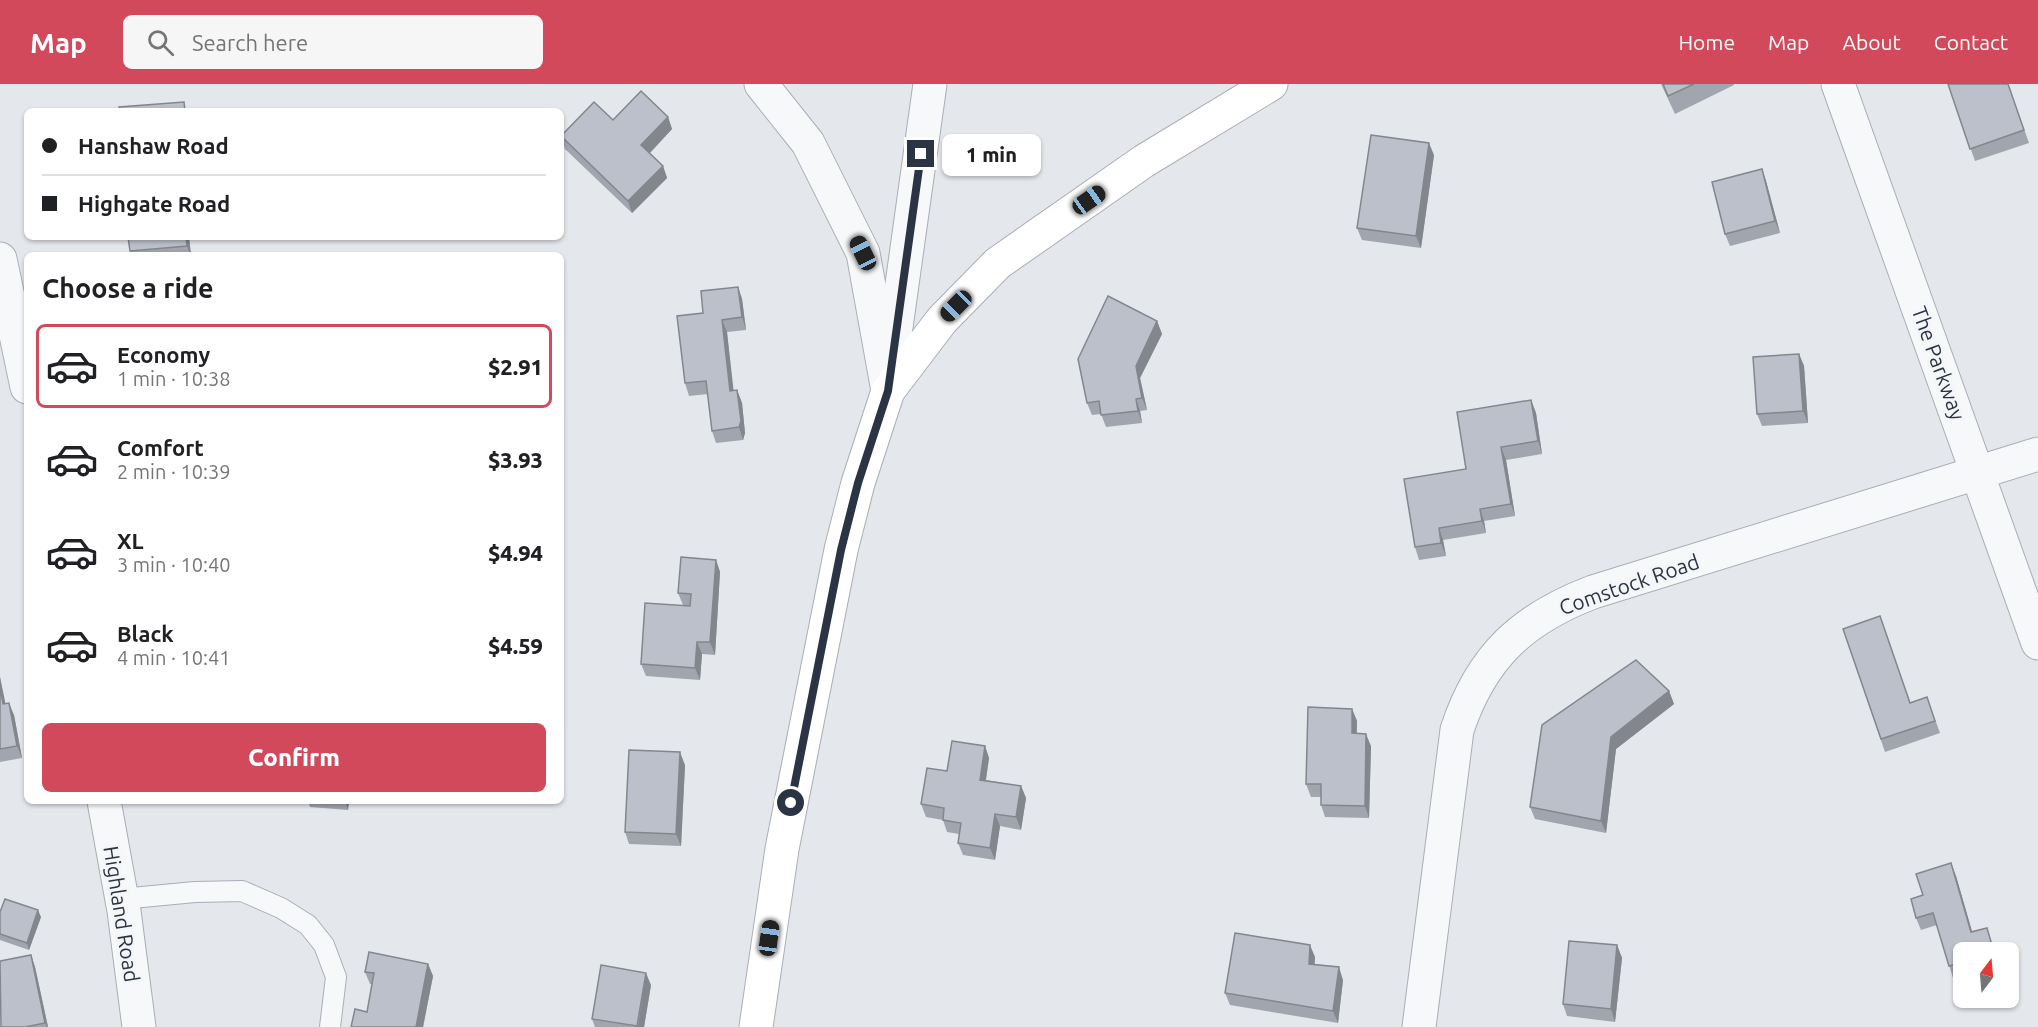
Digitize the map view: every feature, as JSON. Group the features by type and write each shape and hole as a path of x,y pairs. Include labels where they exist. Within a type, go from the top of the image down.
{"street":[{"path":"761,84 808,143 863,253 888,391"},
{"path":"756,1027 782,849 841,550 858,483 888,391 930,84"},
{"path":"888,391 942,320 998,264 1144,161 1270,84"},
{"name":"The Parkway","path":"1838,84 2038,643"},
{"path":"0,260 24,373"},
{"name":"Comstock Road","path":"1419,1027 1457,730 1464,709 1482,674 1508,642 1558,606 1593,592 1977,471 2038,454"},
{"name":"Highland Road","path":"105,804 139,1027"}],"lane":[{"path":"121,899 195,891 242,891 308,924 324,945 336,977 330,1027"}],"building":[{"path":"1663,84 1694,84 1668,96"},
{"path":"1948,84 2008,84 2024,130 1970,149"},
{"path":"641,91 668,117 641,145 663,166 628,201 564,139 564,133 594,102 613,120"},
{"path":"184,102 185,108 119,108"},
{"path":"1371,135 1429,143 1416,236 1357,228"},
{"path":"1762,169 1775,221 1725,234 1712,182"},
{"path":"128,240 186,240 187,246 130,251"},
{"path":"738,287 742,317 722,320 730,391 737,390 741,421 739,427 712,431 706,381 685,383 677,316 703,313 701,291"},
{"path":"1108,296 1157,321 1136,366 1142,398 1136,399 1138,411 1101,415 1099,401 1087,403 1078,359"},
{"path":"1799,354 1803,411 1757,414 1753,357"},
{"path":"1531,400 1538,441 1501,447 1511,504 1480,509 1482,521 1439,528 1441,543 1415,547 1404,479 1466,469 1457,412"},
{"path":"681,557 716,560 710,642 697,642 695,668 641,664 645,603 690,606 691,594 678,593"},
{"path":"1880,616 1910,703 1927,697 1935,721 1881,739 1843,629"},
{"path":"1636,660 1669,691 1611,737 1601,821 1530,807 1542,725"},
{"path":"0,687 3,704 9,703 17,746 0,749"},
{"path":"1308,707 1352,709 1352,733 1366,734 1365,806 1321,805 1321,784 1306,784"},
{"path":"952,741 985,746 980,780 1021,786 1016,817 995,814 990,848 958,843 961,823 943,820 944,808 921,804 927,768 947,771"},
{"path":"629,750 680,752 676,834 625,832"},
{"path":"1951,863 1971,932 1987,928 1991,942 1953,942 1953,965 1949,966 1933,913 1916,918 1911,899 1923,895 1916,874"},
{"path":"5,899 38,910 27,943 0,934 0,912"},
{"path":"1235,933 1310,945 1309,964 1339,967 1333,1011 1225,993"},
{"path":"1569,941 1617,945 1611,1009 1563,1004"},
{"path":"369,952 428,964 416,1027 351,1027 355,1009 367,1012 374,973 365,972"},
{"path":"31,955 45,1023 25,1027 1,1027 0,961"},
{"path":"601,965 646,973 637,1026 592,1019"}],"route":[{"path":"791,803 841,550 858,483 888,391 921,154"}]}
